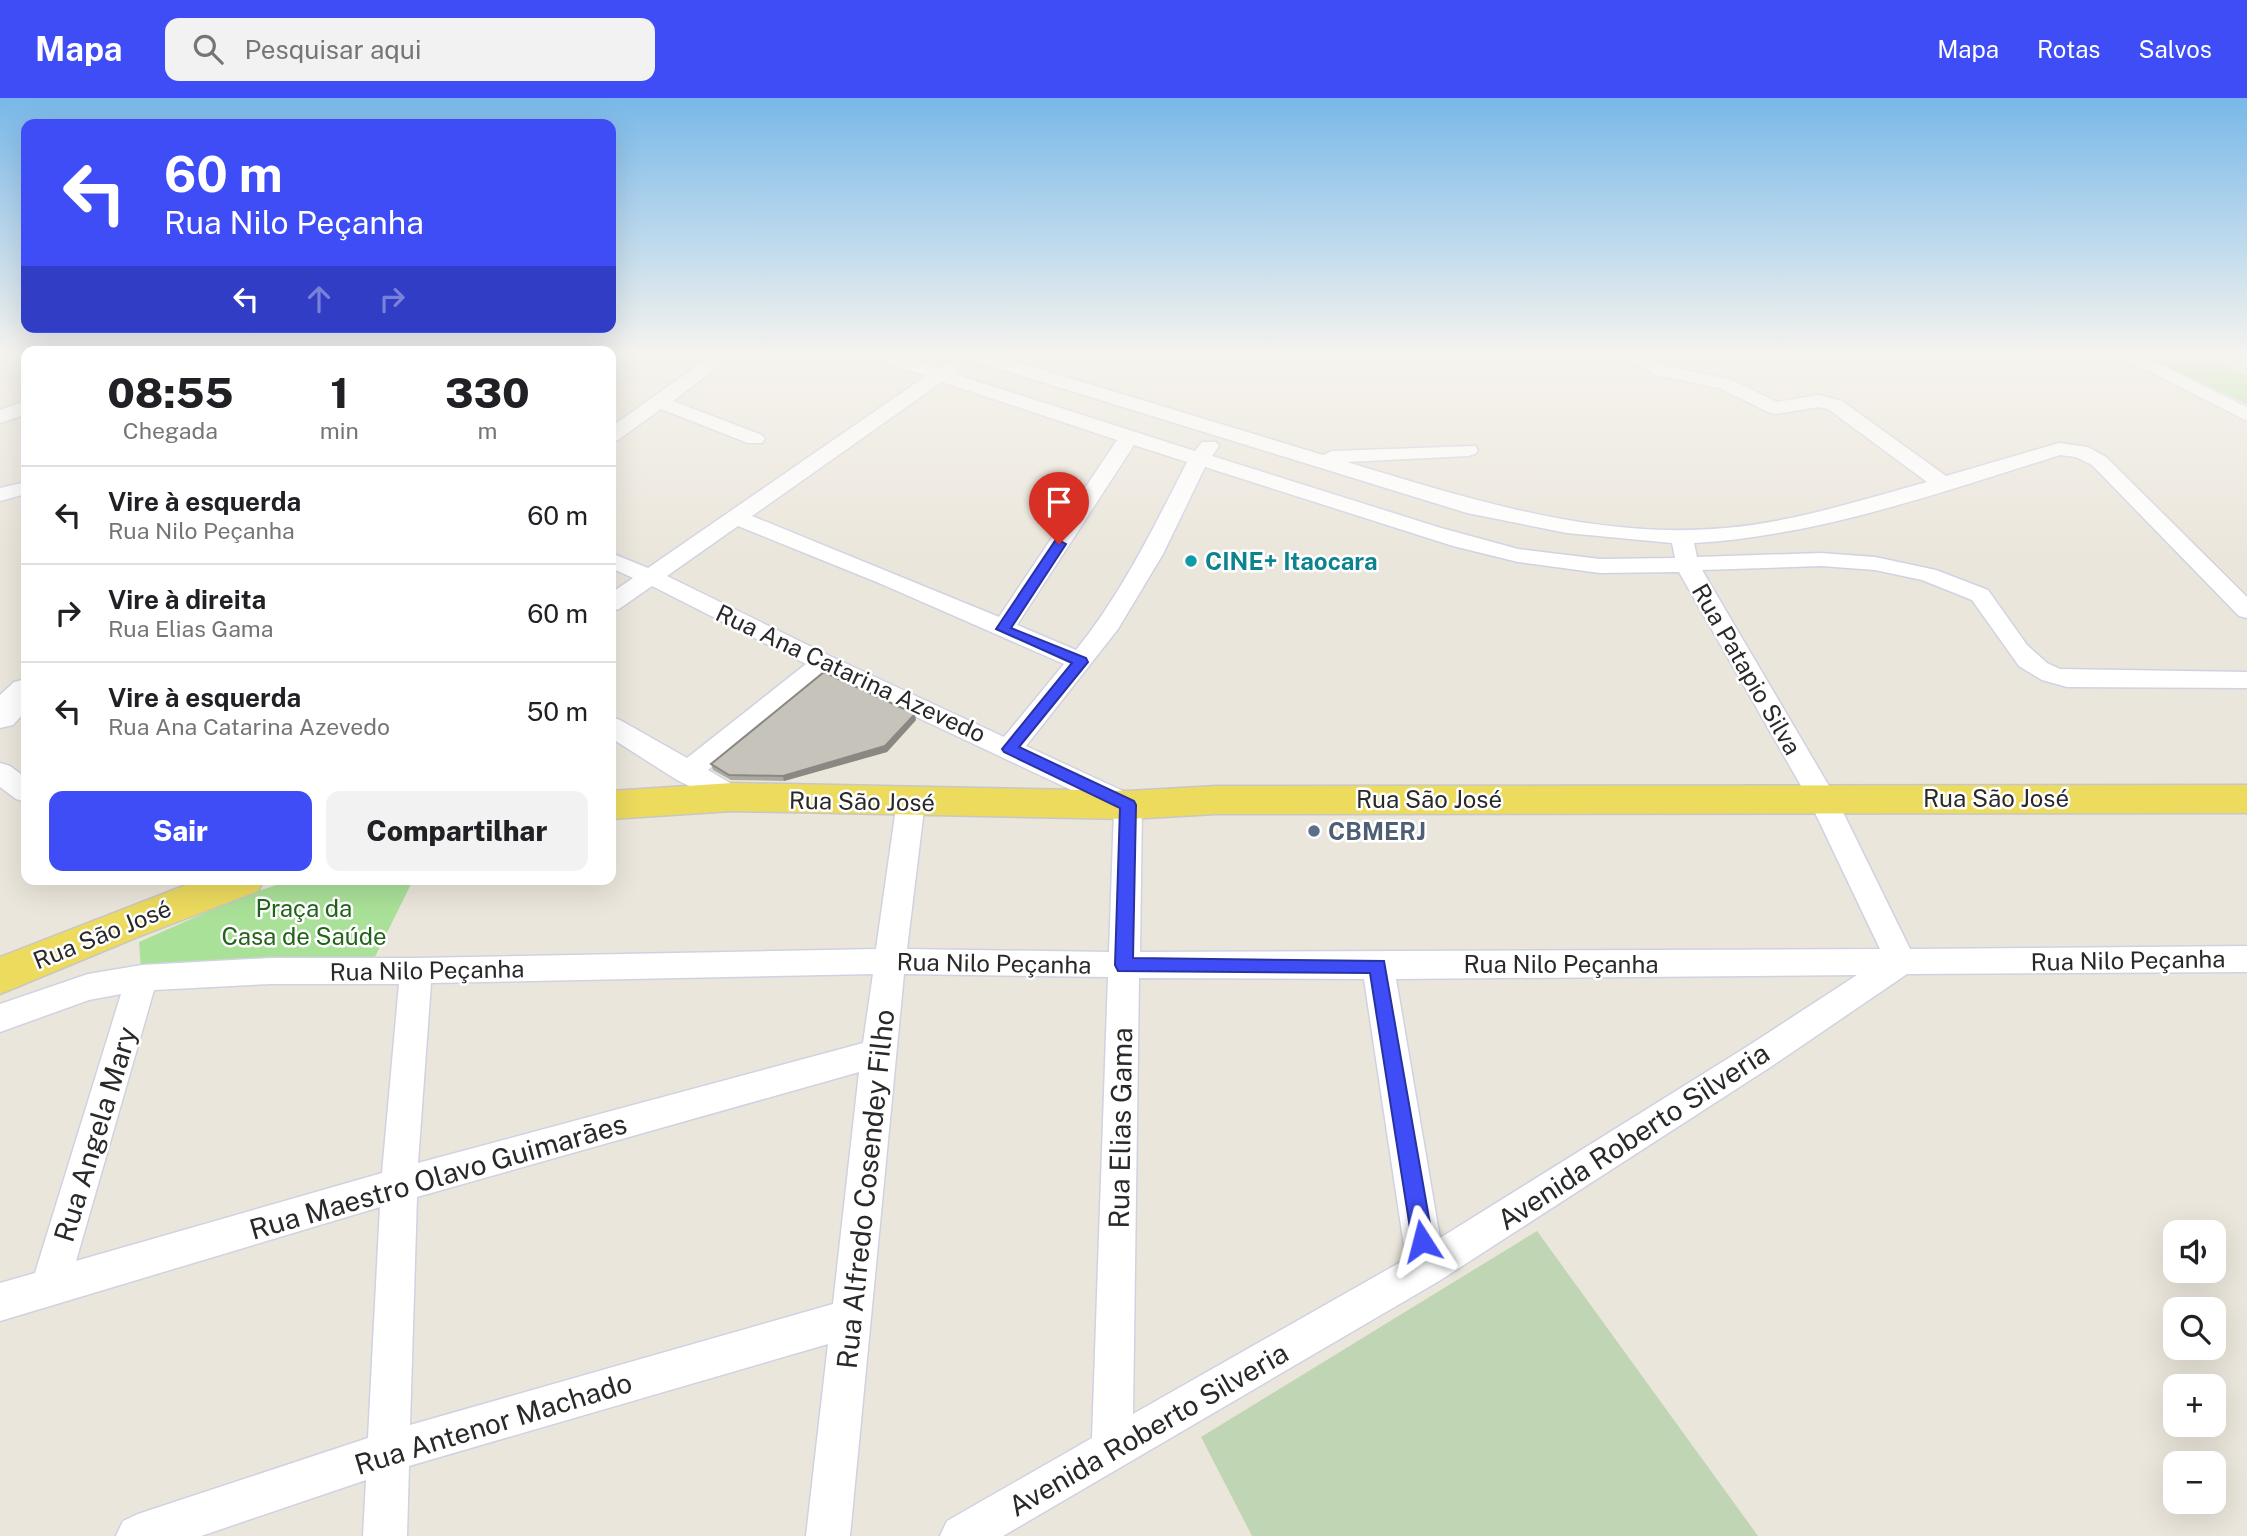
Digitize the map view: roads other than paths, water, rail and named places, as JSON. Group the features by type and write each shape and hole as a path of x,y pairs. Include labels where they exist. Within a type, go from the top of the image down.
{"main road":[{"path":"0,716 21,695"},
{"name":"Rua São José","path":"616,805 732,797 1128,805 1216,800 2247,799"},
{"name":"Rua São José","path":"0,976 125,924 230,885"}],"street":[{"path":"616,432 631,422"},
{"path":"711,422 755,439"},
{"path":"616,601 874,422"},
{"path":"1083,422 1493,549 1546,561 1595,565 1687,565 1829,559 1865,561 1904,568 1979,595 1987,602 2027,663 2052,676 2067,679 2247,680"},
{"path":"1191,422 1475,508 1566,526 1682,536 1723,536 1812,521 2059,449 2081,451 2099,461 2243,601"},
{"path":"1858,422 1943,484"},
{"path":"1009,749 1106,629 1152,554 1199,459 1220,431"},
{"path":"1003,629 1129,437"},
{"path":"1311,458 1468,450"},
{"path":"0,495 21,489"},
{"path":"738,518 887,578 1081,662"},
{"name":"Rua Patapio Silva","path":"1682,536 1687,565 1822,798 1901,962"},
{"name":"Rua Ana Catarina Azevedo","path":"616,562 823,663 1128,805"},
{"path":"687,773 823,663"},
{"path":"616,729 732,797"},
{"path":"0,773 21,788"},
{"name":"Rua Alfredo Cosendey Filho","path":"828,1536 878,1053 911,802"},
{"name":"Rua Elias Gama","path":"1112,1451 1128,805"},
{"name":"Rua Nilo Peçanha","path":"0,1018 88,987 142,978 271,971 416,971 892,961 1378,966 2247,959"},
{"name":"Avenida Roberto Silveria","path":"962,1536 1426,1268 1760,1056 1901,962"},
{"path":"1378,966 1426,1268"},
{"path":"384,1536 399,1185 416,971"},
{"name":"Rua Angela Mary","path":"49,1289 142,978"},
{"name":"Rua Maestro Olavo Guimarães","path":"0,1302 399,1185 878,1053"},
{"name":"Rua Antenor Machado","path":"138,1536 387,1452 850,1318"}],"place":[{"name":"CINE+ Itaocara","path":"1191,561"},
{"name":"CBMERJ","path":"1314,831"}],"park label":[{"name":"Praça da Casa de Saúde","path":"304,922"}]}
